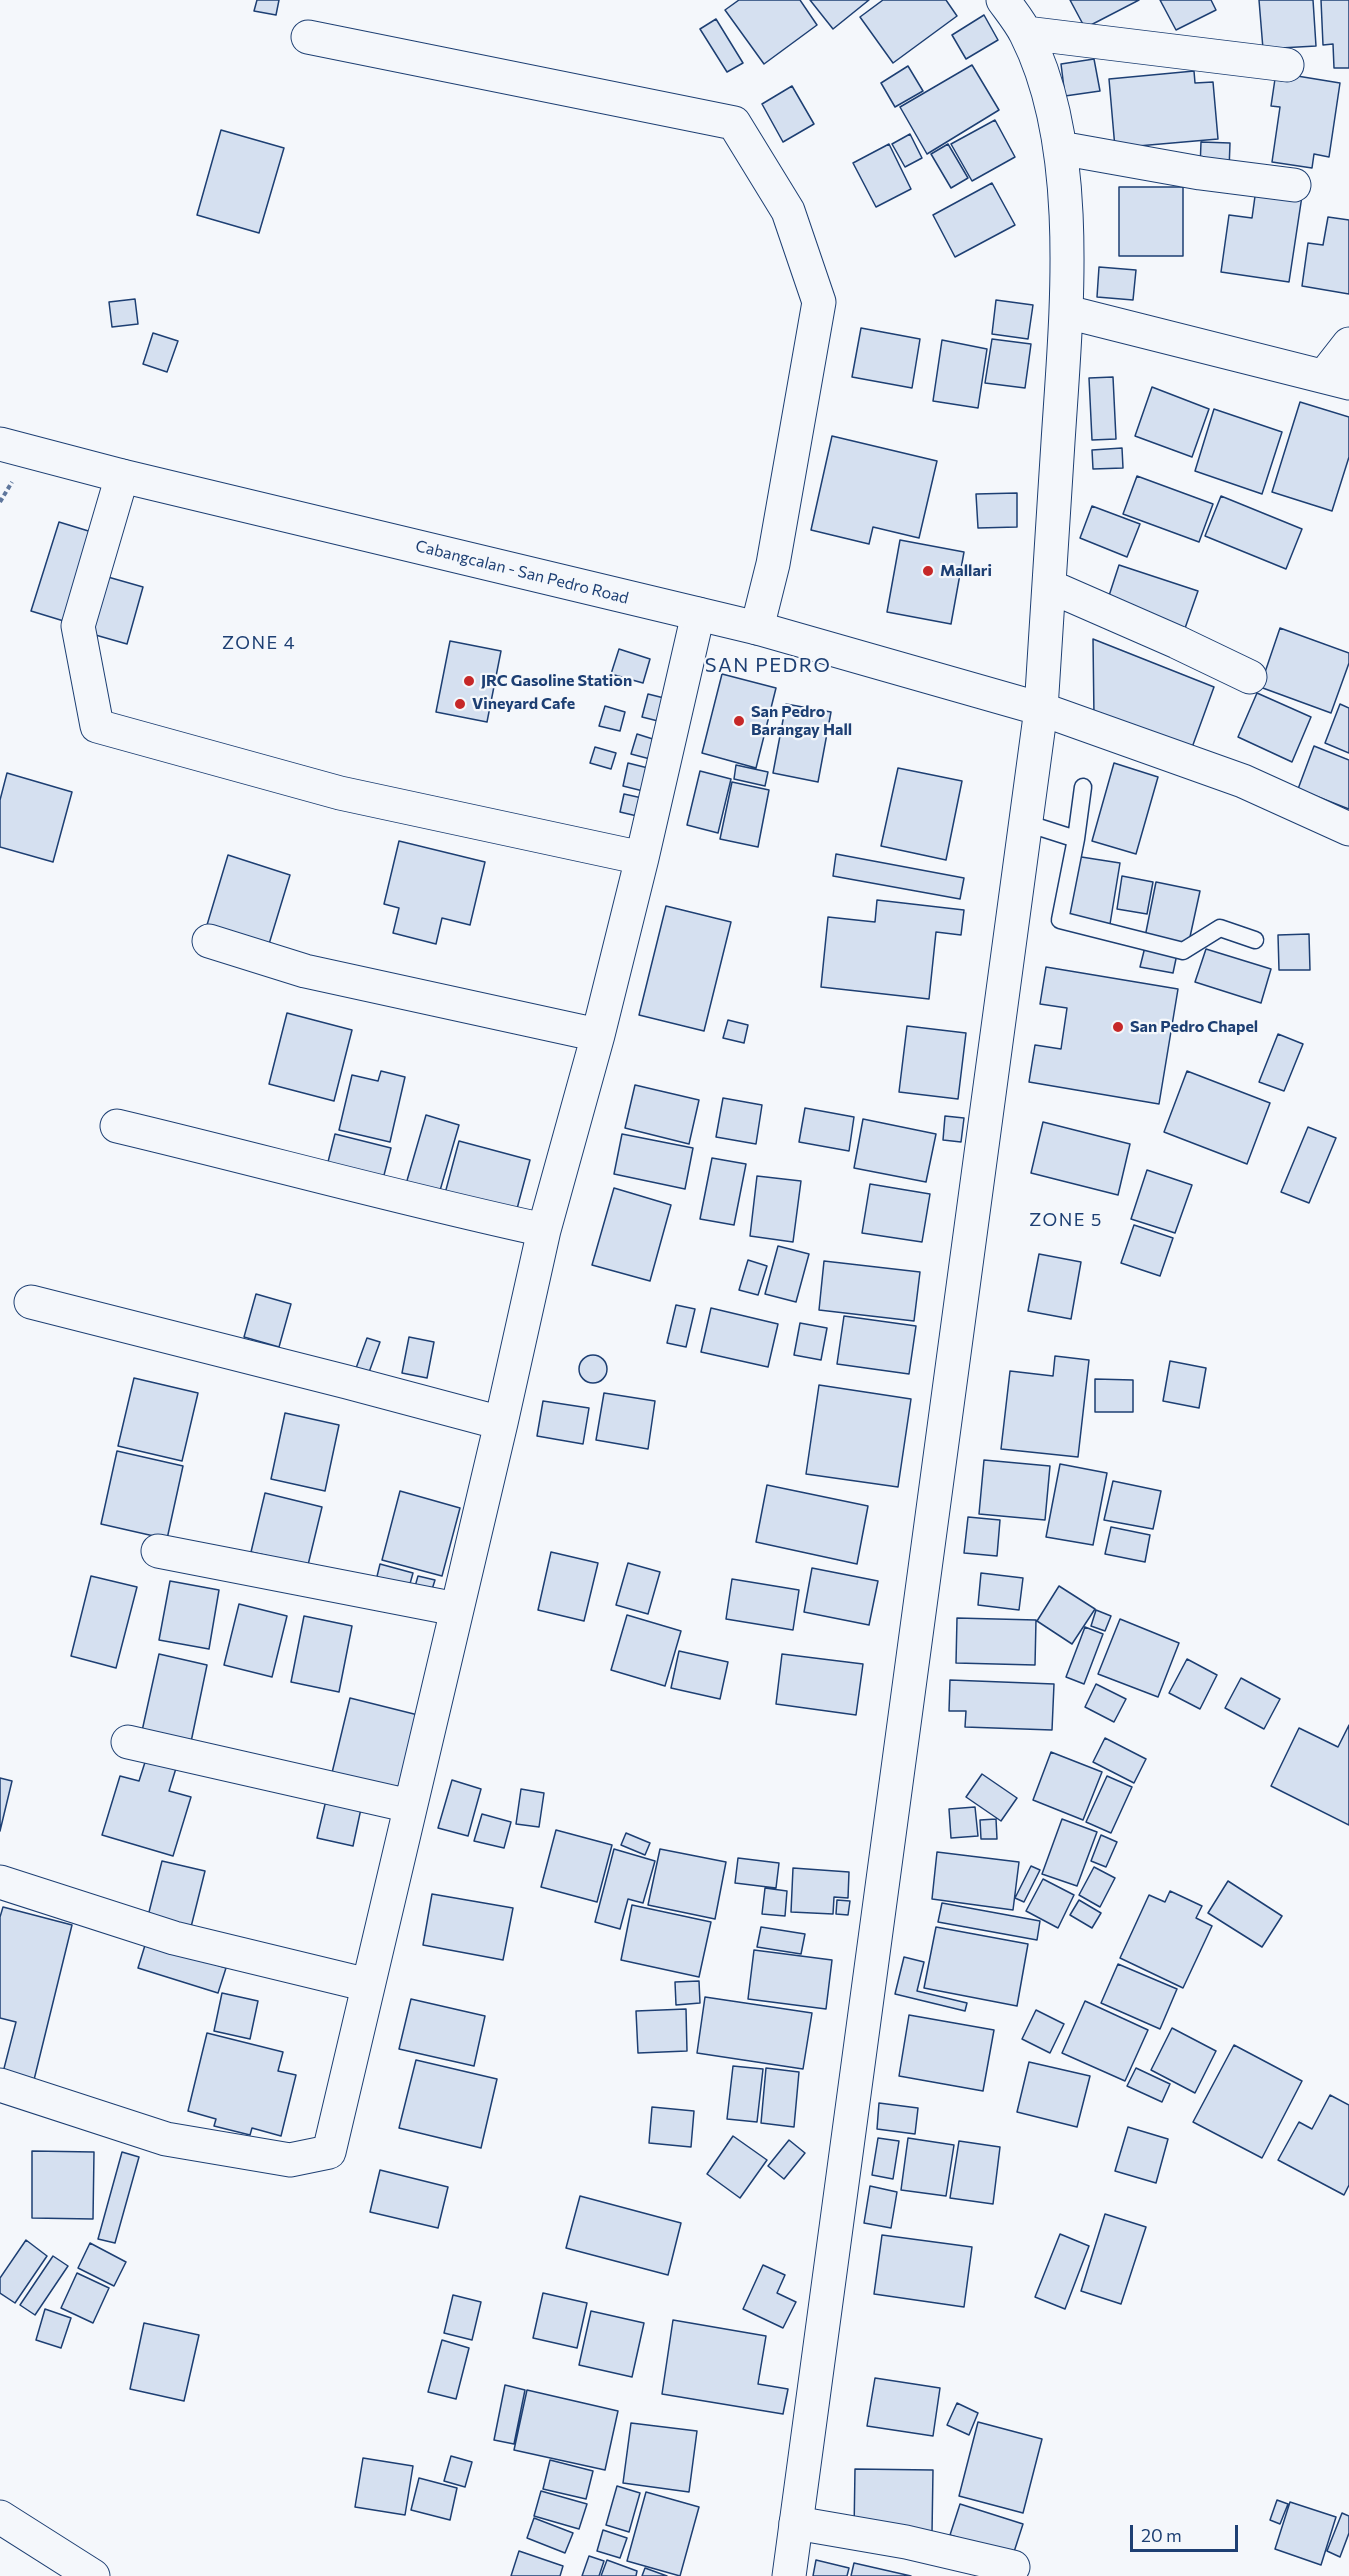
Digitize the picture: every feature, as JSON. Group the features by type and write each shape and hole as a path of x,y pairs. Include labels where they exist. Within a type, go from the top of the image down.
{"street":[{"path":"789,2576 1041,709 1067,312 1066,216 1060,148 1047,89 1026,33 1004,0"},
{"path":"1026,33 1287,65"},
{"path":"308,37 734,123 788,211 819,302 773,564 757,628"},
{"path":"1060,148 1200,173 1294,185"},
{"path":"1067,312 1337,379 1349,344"},
{"name":"Cabangcalan - San Pedro Road","path":"0,444 122,476 757,628 1041,709 1243,781 1349,829"},
{"path":"122,476 78,626 97,726 340,793 642,858"},
{"path":"1049,586 1250,677"},
{"path":"0,2085 166,2139 290,2160 329,2152 501,1423 544,1230 598,1035 642,858 698,614"},
{"path":"209,941 305,971 598,1035"},
{"path":"117,1126 246,1156 425,1204 544,1230"},
{"path":"31,1302 501,1423"},
{"path":"158,1551 456,1609"},
{"path":"128,1742 410,1806"},
{"path":"0,1882 174,1938 368,1985"},
{"path":"0,2517 93,2576"},
{"path":"796,2523 906,2542 1013,2567"}],"lane":[{"path":"1083,787 1076,839 1059,920 1183,951 1220,928 1256,940"},
{"path":"1026,823 1076,839"}],"building":[{"path":"257,0 279,0 276,15 254,11"},
{"path":"739,0 800,0 817,25 764,64 725,10"},
{"path":"810,0 869,0 833,29"},
{"path":"883,0 946,0 957,16 893,63 860,17"},
{"path":"1070,0 1139,0 1085,28"},
{"path":"1160,0 1211,0 1216,10 1176,30"},
{"path":"1259,0 1313,0 1316,46 1263,49"},
{"path":"1321,0 1349,0 1349,68 1334,68 1333,44 1323,45"},
{"path":"984,15 998,40 966,59 952,35"},
{"path":"716,19 743,63 727,72 700,29"},
{"path":"1094,59 1100,91 1065,96 1061,64"},
{"path":"972,65 999,110 927,154 900,107"},
{"path":"908,66 923,91 895,107 881,83"},
{"path":"1194,71 1195,83 1213,82 1218,139 1115,148 1109,79"},
{"path":"1285,74 1340,83 1329,157 1314,154 1312,168 1272,162 1280,107 1271,106 1275,79 1283,81"},
{"path":"792,86 814,124 783,142 762,104"},
{"path":"995,120 1015,157 972,181 951,144"},
{"path":"221,130 284,148 259,233 197,215"},
{"path":"910,134 922,158 905,167 892,144"},
{"path":"1201,142 1230,143 1229,170 1200,169"},
{"path":"889,144 911,189 876,207 853,163"},
{"path":"948,144 968,178 951,188 931,154"},
{"path":"992,183 1015,225 955,257 933,215"},
{"path":"1119,187 1183,187 1183,256 1119,256"},
{"path":"1256,189 1302,196 1289,282 1221,272 1229,215 1252,218"},
{"path":"1328,217 1349,220 1349,294 1302,286 1308,243 1323,245"},
{"path":"1099,267 1136,270 1133,300 1097,297"},
{"path":"135,299 138,324 112,327 109,302"},
{"path":"996,300 1033,305 1028,339 992,334"},
{"path":"861,328 920,339 912,388 852,377"},
{"path":"153,333 178,341 167,372 143,364"},
{"path":"992,339 1031,344 1025,388 985,383"},
{"path":"942,340 987,349 978,408 933,401"},
{"path":"1113,377 1116,439 1092,440 1089,378"},
{"path":"1152,387 1209,409 1192,457 1135,436"},
{"path":"1300,402 1349,417 1349,457 1332,511 1272,492"},
{"path":"1214,409 1282,432 1262,494 1195,471"},
{"path":"832,436 937,461 919,538 873,527 869,544 811,530"},
{"path":"1122,448 1123,468 1093,469 1092,450"},
{"path":"1137,476 1213,504 1199,542 1123,514"},
{"path":"1017,493 1017,527 978,528 976,494"},
{"path":"1221,496 1302,529 1286,569 1205,536"},
{"path":"1092,506 1140,524 1127,557 1080,538"},
{"path":"59,522 95,533 67,622 31,611"},
{"path":"900,540 964,552 951,624 887,612"},
{"path":"1119,565 1198,591 1183,634 1105,608"},
{"path":"108,577 143,587 127,644 92,634"},
{"path":"1280,628 1349,653 1349,663 1331,713 1260,687"},
{"path":"1093,639 1214,687 1190,753 1094,718"},
{"name":"JRC Gasoline Station","path":"450,641 501,651 487,722 436,712"},
{"path":"619,649 650,659 643,683 611,674"},
{"name":"San Pedro Barangay Hall","path":"722,674 776,688 756,768 702,753"},
{"path":"1257,693 1311,717 1292,762 1238,737"},
{"path":"648,694 668,699 662,722 642,717"},
{"path":"786,704 831,712 818,782 773,773"},
{"path":"1340,704 1349,708 1349,753 1325,743"},
{"path":"605,706 625,712 620,731 599,726"},
{"path":"637,734 656,740 650,759 631,754"},
{"path":"1314,746 1349,760 1349,809 1298,789"},
{"path":"595,747 616,753 611,769 590,763"},
{"path":"628,763 648,768 643,791 623,786"},
{"path":"1114,763 1158,777 1136,854 1092,841"},
{"path":"736,765 768,772 765,786 734,779"},
{"path":"898,768 962,781 946,860 881,846"},
{"path":"700,771 731,779 718,833 687,825"},
{"path":"7,773 72,792 53,862 0,847 0,800"},
{"path":"732,782 769,790 758,847 720,839"},
{"path":"624,794 642,798 637,816 620,812"},
{"path":"399,841 485,862 470,925 442,918 436,944 393,933 399,908 384,904"},
{"path":"836,854 964,878 960,899 833,876"},
{"path":"228,855 290,875 269,944 207,925"},
{"path":"1075,856 1120,863 1110,924 1066,916"},
{"path":"1122,876 1153,882 1147,914 1117,909"},
{"path":"1156,882 1200,891 1188,946 1145,937"},
{"path":"877,900 964,910 961,935 936,932 929,999 821,987 828,917 875,922"},
{"path":"666,906 731,922 704,1031 639,1015"},
{"path":"1309,934 1310,970 1279,970 1278,935"},
{"path":"1145,947 1177,954 1173,973 1140,967"},
{"path":"1206,949 1271,969 1261,1003 1195,982"},
{"name":"San Pedro Chapel","path":"1046,967 1178,989 1159,1104 1029,1082 1035,1045 1061,1049 1067,1008 1040,1004"},
{"path":"287,1013 352,1030 334,1101 269,1084"},
{"path":"728,1020 748,1025 744,1043 723,1038"},
{"path":"907,1026 966,1033 958,1099 899,1092"},
{"path":"1278,1034 1303,1044 1284,1091 1259,1082"},
{"path":"381,1071 405,1077 390,1142 339,1130 352,1075 378,1081"},
{"path":"1187,1071 1270,1103 1247,1164 1164,1132"},
{"path":"635,1085 699,1100 689,1144 625,1128"},
{"path":"723,1098 762,1105 756,1144 716,1137"},
{"path":"805,1108 854,1117 849,1151 799,1142"},
{"path":"426,1115 459,1125 439,1194 406,1184"},
{"path":"945,1116 964,1118 961,1142 943,1140"},
{"path":"863,1119 936,1134 926,1182 854,1168"},
{"path":"1043,1122 1130,1144 1118,1195 1031,1173"},
{"path":"1308,1127 1336,1138 1309,1203 1281,1192"},
{"path":"335,1134 391,1148 383,1179 327,1166"},
{"path":"622,1134 693,1148 685,1189 614,1174"},
{"path":"459,1141 530,1160 514,1220 443,1201"},
{"path":"712,1158 746,1164 734,1225 700,1219"},
{"path":"1147,1170 1192,1185 1175,1233 1131,1219"},
{"path":"757,1176 801,1181 793,1242 750,1236"},
{"path":"870,1184 930,1194 922,1242 862,1233"},
{"path":"614,1188 671,1205 650,1281 592,1265"},
{"path":"1134,1225 1173,1238 1160,1276 1121,1263"},
{"path":"778,1246 809,1254 796,1302 765,1294"},
{"path":"1039,1254 1081,1262 1071,1319 1028,1311"},
{"path":"748,1260 767,1266 758,1295 739,1290"},
{"path":"824,1261 920,1272 914,1321 819,1310"},
{"path":"256,1294 291,1304 279,1347 244,1337"},
{"path":"676,1305 695,1309 686,1347 667,1343"},
{"path":"711,1308 778,1324 768,1367 701,1352"},
{"path":"844,1316 916,1326 909,1374 837,1364"},
{"path":"800,1323 827,1328 821,1360 794,1355"},
{"path":"409,1337 434,1342 427,1378 402,1373"},
{"path":"367,1338 380,1342 368,1375 355,1371"},
{"path":"593,1355 603,1359 607,1369 603,1379 593,1383 583,1379 579,1369 583,1359"},
{"path":"1055,1356 1089,1360 1078,1457 1001,1449 1010,1371 1053,1376"},
{"path":"1170,1361 1206,1368 1199,1408 1163,1401"},
{"path":"134,1378 198,1393 182,1461 118,1446"},
{"path":"1095,1379 1133,1380 1133,1412 1095,1412"},
{"path":"819,1385 911,1399 898,1487 806,1474"},
{"path":"604,1393 655,1401 648,1449 596,1440"},
{"path":"543,1401 589,1408 583,1444 537,1436"},
{"path":"285,1413 339,1425 325,1491 271,1479"},
{"path":"117,1451 183,1466 167,1539 101,1524"},
{"path":"984,1460 1050,1466 1045,1520 979,1514"},
{"path":"1060,1464 1107,1473 1093,1545 1046,1537"},
{"path":"1113,1481 1161,1491 1153,1529 1104,1520"},
{"path":"767,1485 868,1506 857,1564 756,1542"},
{"path":"400,1491 460,1508 442,1576 382,1560"},
{"path":"265,1493 322,1507 308,1565 251,1552"},
{"path":"968,1517 1000,1520 997,1556 964,1553"},
{"path":"1111,1527 1150,1535 1145,1562 1105,1554"},
{"path":"551,1552 598,1563 584,1621 538,1610"},
{"path":"628,1563 660,1572 648,1614 616,1605"},
{"path":"380,1564 413,1573 406,1598 374,1589"},
{"path":"812,1568 878,1581 869,1625 804,1612"},
{"path":"981,1573 1023,1578 1019,1610 978,1605"},
{"path":"91,1576 137,1587 116,1668 71,1656"},
{"path":"418,1576 435,1580 428,1602 412,1597"},
{"path":"732,1579 799,1590 793,1630 726,1619"},
{"path":"170,1581 219,1590 209,1649 159,1640"},
{"path":"1059,1586 1095,1609 1072,1644 1037,1621"},
{"path":"239,1604 287,1616 272,1677 224,1665"},
{"path":"1096,1610 1111,1616 1105,1631 1091,1626"},
{"path":"627,1615 681,1631 665,1686 611,1670"},
{"path":"304,1616 352,1626 339,1692 291,1682"},
{"path":"957,1618 1036,1620 1035,1665 956,1663"},
{"path":"1120,1619 1179,1643 1158,1697 1098,1674"},
{"path":"1085,1627 1103,1634 1084,1684 1066,1677"},
{"path":"679,1651 728,1662 720,1699 671,1688"},
{"path":"159,1654 207,1665 191,1742 142,1731"},
{"path":"782,1654 863,1664 856,1715 776,1704"},
{"path":"1187,1659 1217,1675 1200,1709 1169,1693"},
{"path":"1241,1678 1280,1699 1264,1729 1225,1708"},
{"path":"950,1680 1054,1684 1052,1730 965,1727 966,1711 949,1711"},
{"path":"1096,1684 1126,1699 1114,1722 1085,1707"},
{"path":"350,1698 418,1715 399,1793 331,1777"},
{"path":"1349,1725 1349,1825 1271,1786 1299,1728 1338,1747"},
{"path":"1105,1738 1146,1759 1134,1783 1093,1762"},
{"path":"1051,1752 1102,1772 1083,1820 1033,1800"},
{"path":"147,1756 177,1765 169,1791 191,1797 173,1856 102,1835 120,1776 139,1781"},
{"path":"982,1774 1017,1798 1001,1821 966,1797"},
{"path":"1107,1776 1132,1787 1111,1833 1086,1822"},
{"path":"0,1778 12,1781 0,1831"},
{"path":"452,1780 481,1789 468,1836 438,1828"},
{"path":"521,1789 544,1793 539,1827 516,1824"},
{"path":"327,1796 362,1804 353,1846 317,1838"},
{"path":"975,1807 978,1836 951,1838 949,1809"},
{"path":"482,1814 511,1822 504,1848 474,1841"},
{"path":"996,1819 997,1839 981,1839 980,1820"},
{"path":"1062,1819 1097,1832 1077,1886 1042,1874"},
{"path":"556,1830 612,1845 597,1902 541,1887"},
{"path":"626,1833 650,1843 645,1855 621,1845"},
{"path":"1101,1835 1117,1842 1106,1867 1091,1861"},
{"path":"614,1849 655,1861 643,1903 628,1899 620,1929 595,1922"},
{"path":"660,1849 726,1862 715,1919 648,1905"},
{"path":"937,1852 1019,1862 1013,1910 932,1899"},
{"path":"738,1858 779,1863 776,1888 735,1883"},
{"path":"162,1861 205,1871 191,1927 148,1916"},
{"path":"1031,1866 1040,1870 1024,1902 1015,1898"},
{"path":"1094,1867 1115,1878 1100,1907 1079,1895"},
{"path":"793,1868 849,1872 848,1898 834,1897 833,1914 791,1912"},
{"path":"1043,1879 1074,1895 1058,1928 1026,1911"},
{"path":"1228,1881 1282,1916 1262,1947 1208,1913"},
{"path":"765,1888 787,1891 785,1916 762,1914"},
{"path":"1170,1891 1202,1906 1196,1918 1212,1926 1183,1988 1120,1958 1149,1895 1165,1902"},
{"path":"432,1894 513,1908 503,1960 423,1945"},
{"path":"837,1900 850,1901 848,1915 836,1914"},
{"path":"1079,1900 1101,1913 1092,1928 1070,1915"},
{"path":"942,1903 1040,1921 1037,1940 938,1922"},
{"path":"632,1905 711,1922 699,1977 621,1960"},
{"path":"3,1907 72,1925 32,2088 1,2080 16,2022 0,2018 0,1917"},
{"path":"761,1927 805,1934 801,1954 757,1947"},
{"path":"936,1927 1028,1944 1017,2006 924,1988"},
{"path":"146,1942 226,1968 218,1993 138,1968"},
{"path":"754,1950 832,1960 826,2009 748,1999"},
{"path":"904,1957 924,1962 917,1991 967,2003 965,2011 895,1994"},
{"path":"1118,1964 1177,1989 1160,2029 1101,2003"},
{"path":"699,1981 700,2003 676,2005 675,1982"},
{"path":"222,1993 258,2001 250,2039 214,2031"},
{"path":"705,1997 812,2013 803,2069 697,2053"},
{"path":"411,1999 485,2016 474,2066 399,2049"},
{"path":"1085,2001 1148,2030 1125,2081 1062,2053"},
{"path":"686,2009 687,2051 638,2053 636,2011"},
{"path":"1036,2010 1064,2024 1050,2053 1022,2039"},
{"path":"909,2015 994,2030 983,2091 899,2076"},
{"path":"1172,2028 1216,2051 1195,2093 1151,2070"},
{"path":"207,2033 283,2052 278,2071 296,2075 281,2136 252,2128 250,2135 214,2126 216,2119 188,2111"},
{"path":"1234,2045 1302,2081 1262,2158 1193,2122"},
{"path":"416,2060 497,2079 481,2148 399,2128"},
{"path":"1029,2062 1090,2076 1077,2127 1017,2112"},
{"path":"733,2066 763,2069 757,2122 727,2119"},
{"path":"766,2068 799,2072 794,2127 761,2123"},
{"path":"1136,2068 1170,2084 1162,2102 1127,2086"},
{"path":"1330,2095 1349,2105 1349,2185 1344,2195 1278,2160 1299,2122 1312,2129"},
{"path":"879,2103 918,2108 915,2134 877,2129"},
{"path":"652,2107 694,2111 691,2147 649,2143"},
{"path":"1128,2127 1168,2139 1156,2183 1115,2171"},
{"path":"733,2136 767,2160 740,2198 707,2174"},
{"path":"878,2138 899,2141 893,2179 872,2175"},
{"path":"908,2138 954,2145 946,2196 901,2190"},
{"path":"789,2140 805,2153 784,2179 768,2166"},
{"path":"959,2141 1000,2147 993,2204 950,2198"},
{"path":"32,2151 94,2152 93,2219 32,2218"},
{"path":"122,2152 139,2157 115,2243 98,2239"},
{"path":"380,2170 448,2187 438,2228 370,2212"},
{"path":"870,2186 897,2192 891,2228 864,2223"},
{"path":"580,2196 681,2223 668,2275 566,2248"},
{"path":"1105,2214 1146,2227 1121,2304 1081,2291"},
{"path":"1060,2234 1089,2246 1065,2309 1035,2297"},
{"path":"882,2235 972,2247 964,2307 874,2294"},
{"path":"26,2240 47,2256 15,2303 0,2293 0,2278"},
{"path":"90,2243 126,2262 114,2286 78,2268"},
{"path":"53,2256 68,2266 35,2315 20,2305"},
{"path":"763,2265 785,2275 777,2293 796,2302 783,2328 743,2309"},
{"path":"77,2273 109,2288 93,2323 61,2308"},
{"path":"543,2293 587,2303 577,2348 533,2338"},
{"path":"453,2295 481,2302 472,2340 444,2333"},
{"path":"45,2309 71,2318 61,2348 36,2340"},
{"path":"591,2311 644,2323 632,2377 579,2365"},
{"path":"673,2320 766,2336 758,2384 788,2389 783,2414 662,2394"},
{"path":"144,2323 199,2335 184,2401 130,2389"},
{"path":"442,2340 469,2348 456,2399 428,2392"},
{"path":"875,2378 940,2388 933,2436 867,2426"},
{"path":"505,2385 525,2390 514,2444 494,2440"},
{"path":"527,2390 618,2411 605,2470 514,2450"},
{"path":"957,2403 978,2413 969,2435 947,2425"},
{"path":"978,2422 1042,2439 1023,2513 959,2496"},
{"path":"631,2423 697,2431 689,2492 623,2483"},
{"path":"451,2456 472,2462 465,2487 444,2481"},
{"path":"363,2458 413,2466 405,2515 355,2507"},
{"path":"550,2460 593,2471 586,2499 543,2489"},
{"path":"855,2469 933,2470 932,2533 854,2532"},
{"path":"419,2478 457,2488 450,2520 411,2510"},
{"path":"617,2486 640,2493 629,2532 606,2525"},
{"path":"541,2491 587,2504 579,2529 534,2516"},
{"path":"646,2492 699,2507 680,2576 627,2561"},
{"path":"1277,2500 1288,2504 1280,2524 1270,2520"},
{"path":"1290,2502 1336,2517 1321,2565 1275,2549"},
{"path":"960,2504 1023,2524 1013,2555 950,2535"},
{"path":"1342,2513 1349,2516 1349,2533 1340,2557 1327,2551"},
{"path":"534,2518 573,2533 565,2553 527,2538"},
{"path":"603,2530 627,2538 620,2558 597,2551"},
{"path":"519,2551 563,2566 560,2576 511,2576"},
{"path":"589,2556 604,2561 599,2576 582,2576"},
{"path":"607,2560 637,2571 636,2576 601,2576"},
{"path":"816,2560 849,2568 847,2576 813,2576"},
{"path":"854,2563 911,2576 851,2576"},
{"path":"645,2568 667,2576 642,2576"}],"place":[{"name":"Mallari","path":"928,571"},
{"name":"JRC Gasoline Station","path":"469,681"},
{"name":"Vineyard Cafe","path":"460,704"},
{"name":"San Pedro Barangay Hall","path":"739,721"},
{"name":"San Pedro Chapel","path":"1118,1027"}],"district":[{"name":"ZONE 4","path":"259,643"},
{"name":"SAN PEDRO","path":"768,665"},
{"name":"ZONE 5","path":"1066,1220"}]}
